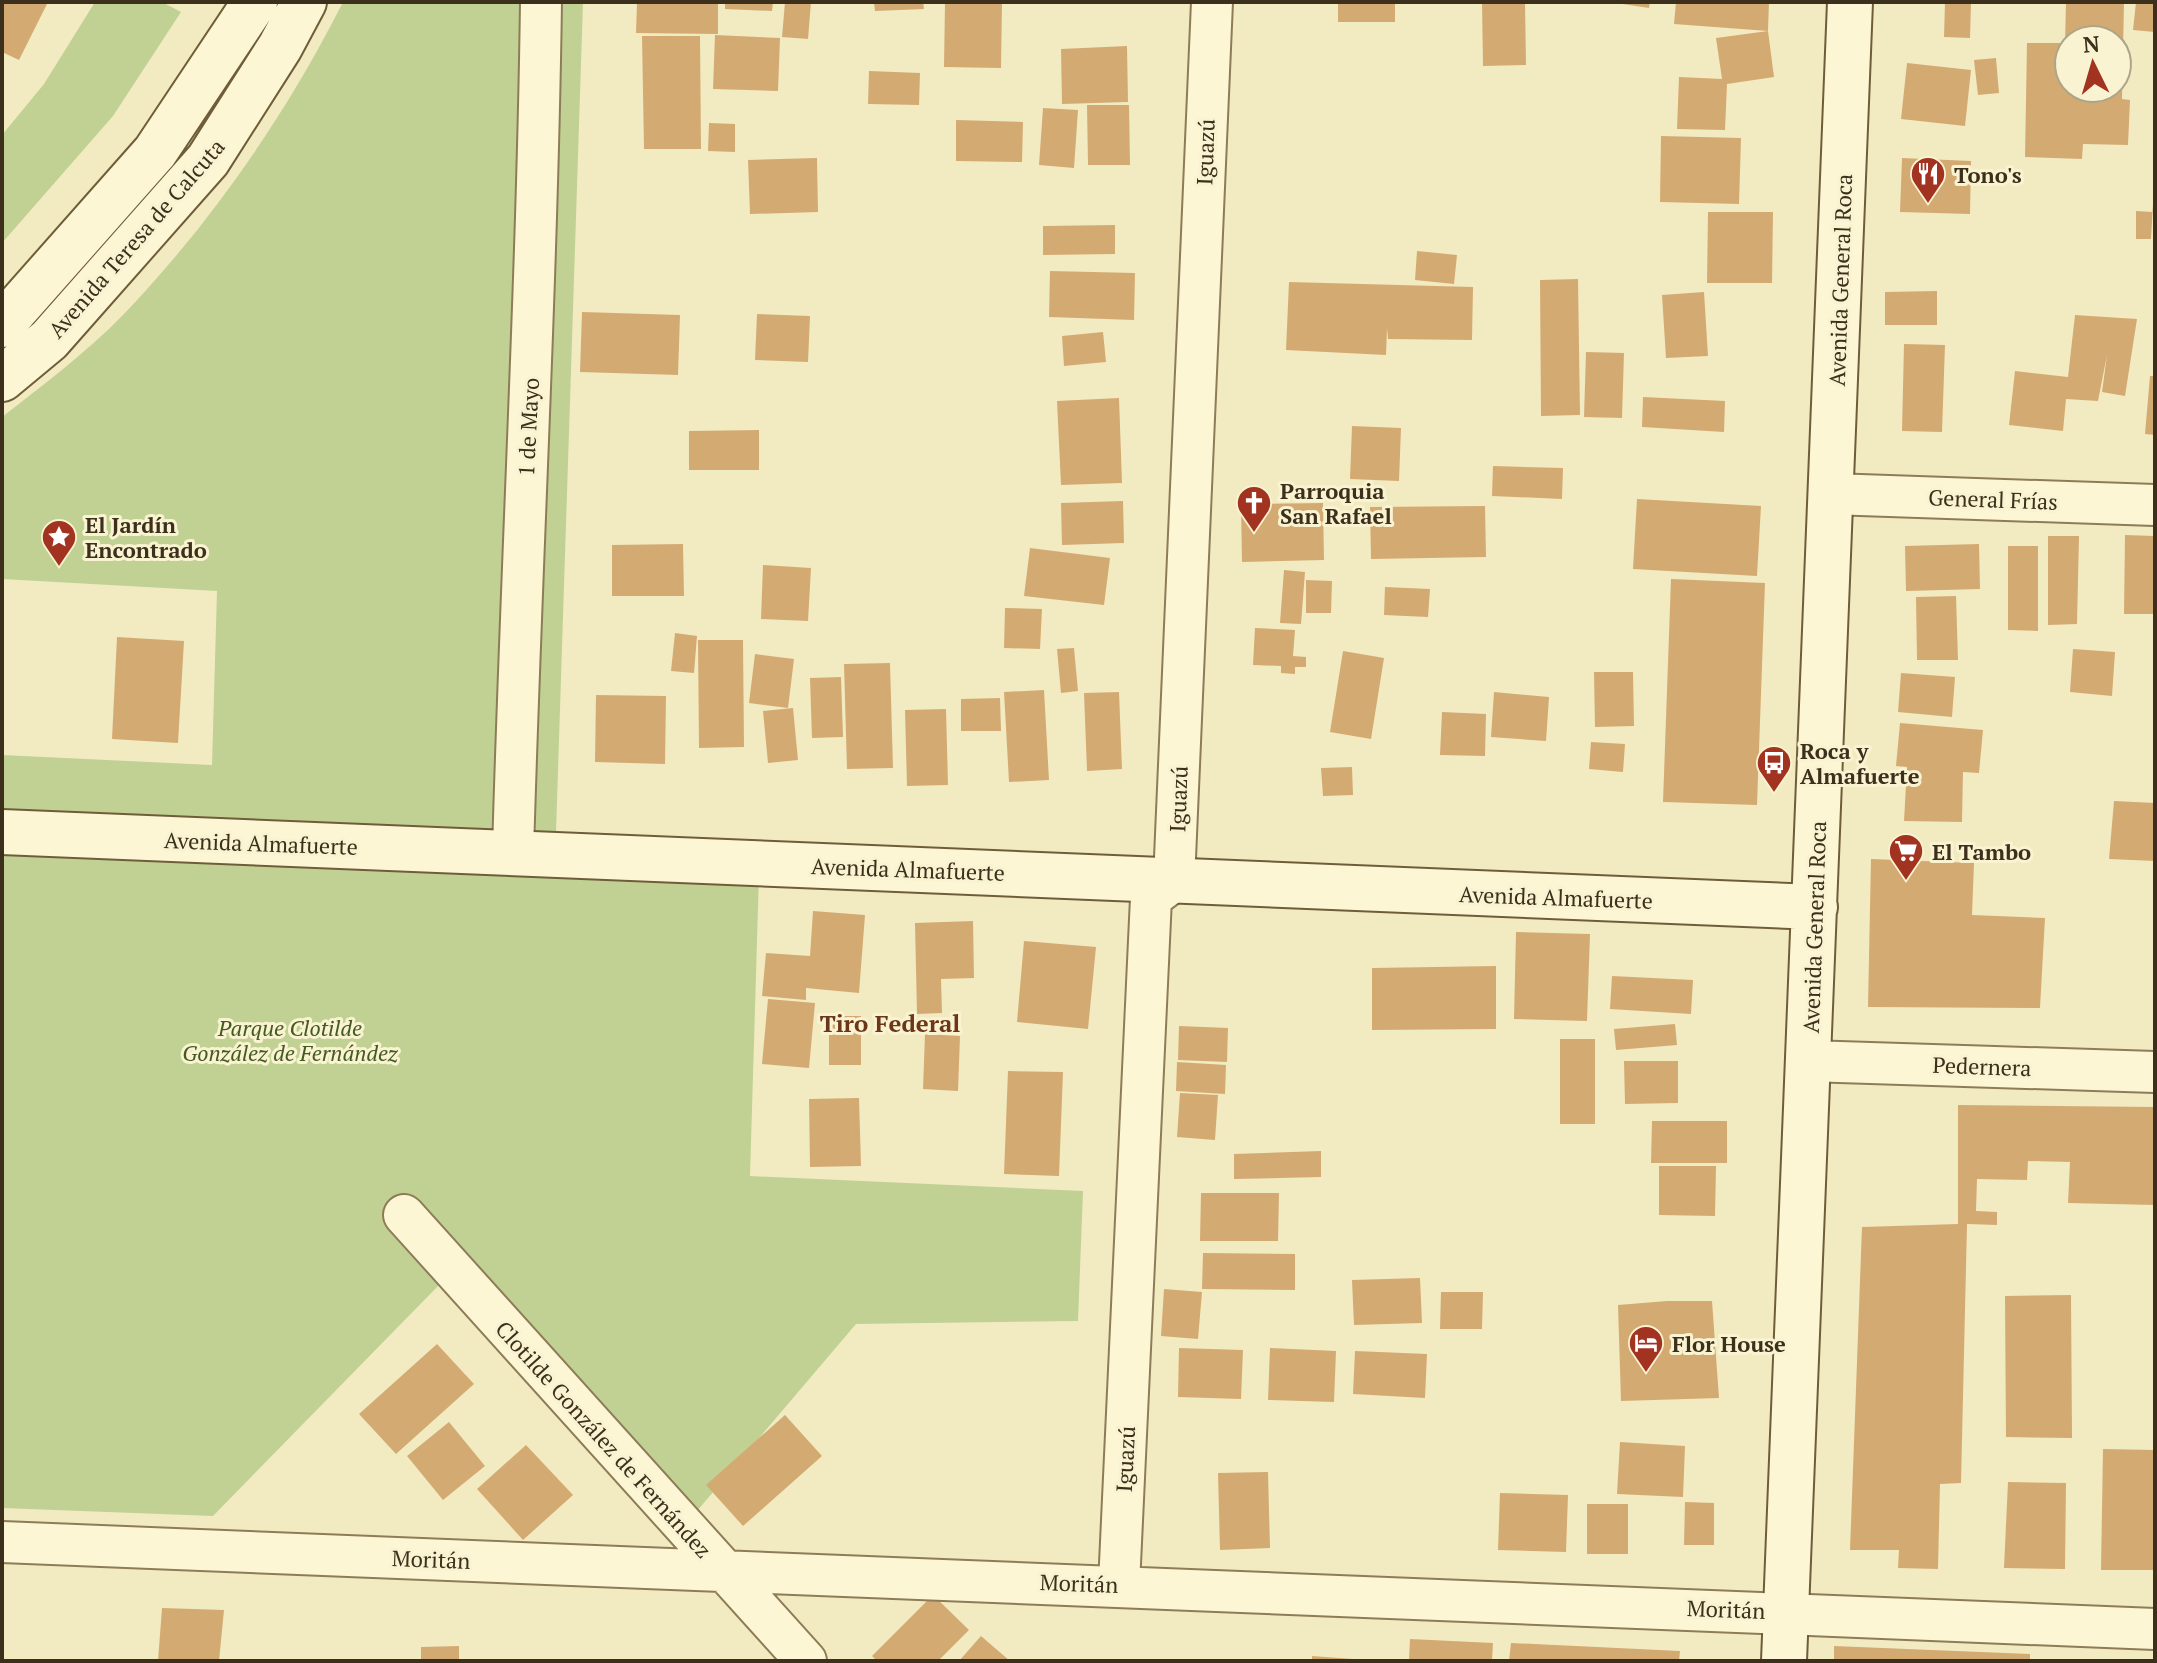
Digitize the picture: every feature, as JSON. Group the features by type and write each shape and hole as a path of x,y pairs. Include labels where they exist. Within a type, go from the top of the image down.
{"main road":[{"name":"Avenida Teresa de Calcuta","path":"2,325 155,152 255,2"},
{"name":"Avenida Teresa de Calcuta","path":"2,379 49,340 208,160 280,47 304,2"},
{"name":"Avenida General Roca","path":"1784,1661 1850,2"},
{"name":"Avenida Almafuerte","path":"2,832 1815,907"}],"street":[{"name":"1 de Mayo","path":"513,852 521,553 538,240 541,2"},
{"name":"Iguazú","path":"1119,1585 1151,898 1174,881 1212,2"},
{"name":"General Frías","path":"1831,494 2155,505"},
{"name":"Pedernera","path":"1808,1061 2155,1072"},
{"name":"Clotilde González de Fernández","path":"404,1215 806,1661"},
{"name":"Moritán","path":"2,1542 2155,1629"}],"green space":[{"path":"95,2 162,2 181,12 113,116 2,243 2,135 44,84"},
{"name":"Parque Clotilde González de Fernández","path":"343,2 583,2 555,863 759,874 750,1176 1083,1191 1078,1321 856,1324 680,1531 441,1283 213,1516 2,1508 2,755 212,765 217,591 2,579 2,417 109,329 186,243 272,126"}],"building":[{"path":"2,2 48,2 19,60 2,52"},
{"path":"637,2 718,2 718,34 636,33"},
{"path":"725,2 773,2 772,11 725,9"},
{"path":"785,2 811,2 808,39 782,37"},
{"path":"874,2 923,2 924,9 875,11"},
{"path":"945,2 1002,2 1001,68 944,67"},
{"path":"1338,2 1395,2 1395,22 1338,22"},
{"path":"1482,2 1525,2 1526,65 1483,66"},
{"path":"1609,2 1650,2 1649,8"},
{"path":"1676,2 1769,2 1768,31 1674,24"},
{"path":"1945,2 1971,2 1970,38 1944,37"},
{"path":"2066,2 2124,2 2124,24 2065,24"},
{"path":"2136,2 2155,2 2155,32 2133,30"},
{"path":"1768,31 1774,77 1727,84 1725,130 1677,129 1679,77 1722,79 1716,38"},
{"path":"715,35 780,38 778,91 713,89"},
{"path":"642,36 700,36 701,149 644,149"},
{"path":"2027,43 2053,43 2053,104 2130,104 2128,145 2083,144 2082,159 2025,157"},
{"path":"1127,46 1128,102 1062,104 1061,49"},
{"path":"1996,58 1999,93 1978,95 1974,60"},
{"path":"1907,63 1971,70 1965,126 1901,119"},
{"path":"869,71 920,73 919,105 868,104"},
{"path":"1087,105 1129,105 1130,165 1088,165"},
{"path":"1043,108 1078,110 1074,168 1039,165"},
{"path":"956,120 1023,122 1022,162 956,161"},
{"path":"709,123 735,124 735,152 708,151"},
{"path":"1661,136 1741,138 1739,204 1660,202"},
{"path":"817,158 818,212 750,214 748,160"},
{"path":"1902,158 1971,161 1970,214 1900,212"},
{"path":"2153,204 2151,239 2136,239 2136,211 2152,212"},
{"path":"1708,212 1773,212 1772,283 1707,283"},
{"path":"1115,225 1115,254 1043,255 1043,226"},
{"path":"1417,251 1457,255 1454,284 1415,280"},
{"path":"1050,271 1135,273 1134,320 1049,317"},
{"path":"1578,279 1580,415 1541,416 1540,280"},
{"path":"1289,282 1473,287 1472,340 1388,339 1387,328 1386,355 1286,350"},
{"path":"1937,291 1937,325 1885,325 1885,292"},
{"path":"1704,292 1708,356 1666,358 1662,295"},
{"path":"582,312 680,315 678,375 580,372"},
{"path":"757,314 810,316 808,362 755,360"},
{"path":"2075,315 2137,319 2125,396 2102,392 2107,355 2098,401 2066,399 2063,431 2009,425 2015,371 2068,377"},
{"path":"1103,332 1106,362 1064,366 1062,336"},
{"path":"1904,344 1945,345 1942,432 1902,431"},
{"path":"1586,352 1624,353 1622,418 1584,417"},
{"path":"2150,376 2155,376 2155,435 2145,434"},
{"path":"1643,397 1725,401 1724,432 1642,427"},
{"path":"1119,398 1122,483 1061,485 1057,401"},
{"path":"1352,426 1401,428 1399,481 1350,479"},
{"path":"759,430 759,470 689,470 689,431"},
{"path":"1493,466 1563,468 1562,499 1492,496"},
{"path":"1637,499 1761,506 1757,576 1633,569"},
{"path":"1123,501 1124,543 1062,545 1061,503"},
{"path":"1323,503 1324,560 1242,562 1241,504"},
{"path":"1485,506 1486,557 1371,559 1370,507"},
{"path":"2125,535 2155,536 2155,614 2124,614"},
{"path":"2048,536 2079,536 2077,624 2048,625"},
{"path":"683,544 684,596 612,596 612,545"},
{"path":"1979,544 1980,589 1906,591 1905,546"},
{"path":"2008,546 2038,546 2038,631 2008,630"},
{"path":"1030,548 1110,558 1104,605 1024,596"},
{"path":"763,565 811,568 808,621 761,619"},
{"path":"1284,570 1305,572 1301,624 1280,623"},
{"path":"1671,579 1765,583 1757,805 1663,802"},
{"path":"1306,580 1332,581 1331,613 1306,613"},
{"path":"1385,587 1430,589 1428,617 1384,615"},
{"path":"1956,596 1958,660 1917,660 1916,597"},
{"path":"1005,608 1042,609 1040,649 1004,648"},
{"path":"1255,628 1295,630 1293,656 1306,657 1306,667 1295,667 1295,674 1281,673 1281,666 1253,665"},
{"path":"675,633 697,636 694,673 671,671"},
{"path":"117,637 184,641 178,743 112,739"},
{"path":"698,640 743,640 744,747 699,748"},
{"path":"1074,648 1078,691 1061,693 1057,649"},
{"path":"2073,649 2115,652 2112,696 2070,692"},
{"path":"1343,651 1384,658 1371,739 1330,732"},
{"path":"755,654 794,659 788,708 749,703"},
{"path":"890,663 893,768 847,769 844,664"},
{"path":"1594,672 1633,672 1634,726 1595,727"},
{"path":"1901,673 1955,677 1952,717 1898,712"},
{"path":"841,677 843,737 812,738 810,678"},
{"path":"1044,690 1049,780 1009,782 1004,692"},
{"path":"1119,692 1122,769 1087,771 1084,693"},
{"path":"1494,692 1549,697 1546,741 1491,737"},
{"path":"596,695 666,696 665,764 595,762"},
{"path":"1000,698 1001,731 961,731 961,699"},
{"path":"793,708 798,760 768,763 763,711"},
{"path":"946,709 948,785 907,786 905,710"},
{"path":"1442,712 1486,714 1485,756 1440,755"},
{"path":"1900,723 1983,730 1979,773 1963,772 1962,822 1904,821 1907,767 1896,766"},
{"path":"1591,742 1625,744 1623,772 1589,769"},
{"path":"1352,767 1353,795 1323,796 1321,768"},
{"path":"2114,801 2155,803 2155,861 2109,859"},
{"path":"1871,859 1974,863 1972,915 2045,918 2040,1008 1868,1007"},
{"path":"813,911 865,915 859,993 806,988 806,1000 762,996 766,953 810,956"},
{"path":"973,921 974,978 941,979 942,1013 917,1014 915,923"},
{"path":"1516,932 1590,934 1587,1021 1514,1019"},
{"path":"1024,941 1096,947 1088,1029 1017,1022"},
{"path":"1496,966 1496,1029 1372,1030 1372,968"},
{"path":"1612,976 1693,980 1691,1014 1610,1009"},
{"path":"768,999 815,1003 809,1068 762,1064"},
{"path":"829,1016 861,1016 861,1065 829,1065"},
{"path":"1675,1024 1677,1045 1616,1050 1614,1029"},
{"path":"1179,1026 1228,1028 1227,1062 1178,1060"},
{"path":"925,1034 960,1036 958,1091 923,1089"},
{"path":"1560,1039 1595,1039 1595,1124 1560,1124"},
{"path":"1624,1061 1678,1061 1678,1103 1625,1104"},
{"path":"1177,1062 1226,1065 1225,1094 1176,1091"},
{"path":"1008,1071 1063,1072 1059,1176 1004,1174"},
{"path":"1180,1093 1218,1095 1215,1140 1177,1137"},
{"path":"859,1098 861,1166 810,1167 809,1099"},
{"path":"1958,1105 2155,1107 2155,1205 2068,1203 2070,1162 2028,1161 2027,1180 1977,1179 1976,1211 1997,1212 1997,1225 1967,1224 1961,1483 1940,1484 1938,1569 1898,1568 1899,1550 1850,1550 1862,1227 1958,1224"},
{"path":"1652,1121 1727,1121 1727,1163 1651,1163"},
{"path":"1321,1151 1321,1177 1234,1179 1234,1154"},
{"path":"1659,1166 1716,1166 1715,1216 1659,1215"},
{"path":"1201,1193 1279,1193 1278,1241 1200,1241"},
{"path":"1203,1253 1295,1254 1295,1290 1202,1289"},
{"path":"1420,1278 1422,1323 1354,1325 1352,1280"},
{"path":"1164,1289 1202,1292 1198,1339 1161,1336"},
{"path":"1441,1292 1483,1292 1482,1329 1440,1329"},
{"path":"2071,1295 2072,1438 2006,1437 2005,1296"},
{"path":"1712,1301 1719,1398 1621,1401 1618,1305"},
{"path":"437,1344 474,1384 396,1454 359,1414"},
{"path":"1179,1348 1243,1350 1241,1399 1178,1397"},
{"path":"1270,1348 1336,1351 1334,1402 1268,1400"},
{"path":"1355,1351 1427,1354 1425,1398 1353,1394"},
{"path":"785,1415 822,1456 743,1526 706,1485"},
{"path":"449,1422 485,1466 443,1500 407,1456"},
{"path":"1620,1442 1685,1446 1683,1497 1617,1494"},
{"path":"526,1445 573,1495 523,1540 477,1489"},
{"path":"2103,1449 2155,1450 2155,1570 2101,1570"},
{"path":"1268,1472 1270,1548 1220,1550 1218,1473"},
{"path":"2008,1482 2066,1483 2065,1569 2004,1568"},
{"path":"1500,1493 1568,1495 1566,1552 1498,1550"},
{"path":"1685,1502 1714,1503 1714,1545 1684,1545"},
{"path":"1587,1504 1628,1504 1628,1554 1587,1554"},
{"path":"933,1595 969,1630 938,1661 877,1661 872,1656"},
{"path":"162,1608 224,1610 219,1661 158,1661"},
{"path":"981,1636 1010,1661 959,1661"},
{"path":"1410,1639 1493,1643 1492,1661 1409,1661"},
{"path":"1511,1643 1680,1651 1679,1661 1509,1661"},
{"path":"459,1646 459,1661 421,1661 421,1647"},
{"path":"1834,1646 2030,1654 2030,1661 1834,1661"},
{"path":"1312,1656 1353,1659 1353,1661 1312,1661"}],"place":[{"name":"Tono's","path":"1928,205"},
{"name":"Parroquia San Rafael","path":"1254,534"},
{"name":"El Jardín Encontrado","path":"59,568"},
{"name":"Roca y Almafuerte","path":"1774,794"},
{"name":"El Tambo","path":"1906,882"},
{"name":"Flor House","path":"1646,1374"}],"district":[{"name":"Tiro Federal","path":"890,1023"}]}
